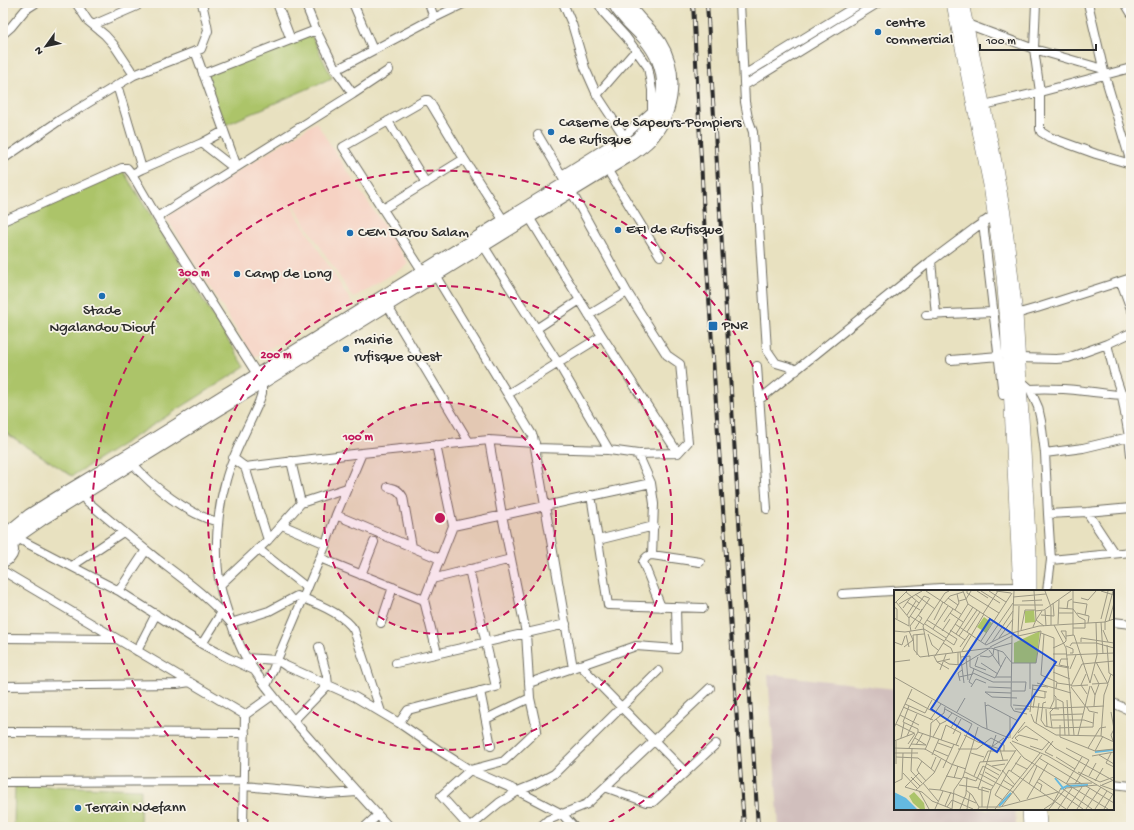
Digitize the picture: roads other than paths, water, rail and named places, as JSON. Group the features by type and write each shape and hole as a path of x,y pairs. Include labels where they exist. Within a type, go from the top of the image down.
{"highway":[{"path":"953,3 990,186 1003,276 1023,590"},
{"path":"962,3 984,105 1004,214 1016,314 1030,554 1023,590"},
{"path":"1028,810 1030,827"},
{"path":"1039,810 1040,827"}],"main road":[{"path":"9,540 30,515 140,448 387,304 504,221 638,140 648,129 656,115 655,109 661,101 663,85 661,70 656,55 644,38 622,16 614,3"},
{"path":"9,540 132,463 260,379 429,274 484,245 529,217 566,183 607,169 646,144 662,123 667,111 671,95 672,81 667,56 660,43 632,12 627,3"},
{"path":"4,564 11,556 12,552 9,540"}],"street":[{"path":"4,30 36,3"},
{"path":"76,3 85,18 114,45 134,75"},
{"path":"3,159 60,120 134,75 201,49 208,31 202,3"},
{"path":"277,3 291,40"},
{"path":"305,3 316,30 336,70 353,94"},
{"path":"352,3 373,50"},
{"path":"429,3 434,18"},
{"path":"336,70 465,3"},
{"path":"564,3 585,68 598,95 624,136"},
{"path":"566,183 655,109 648,67 626,37 604,13 598,3"},
{"path":"740,3 745,102 748,118 753,132 767,350 776,363 793,368 796,371"},
{"path":"744,75 861,3"},
{"path":"745,85 878,3"},
{"path":"1036,3 1034,49 1040,92 1041,132 1044,135 1096,154 1131,164"},
{"path":"1088,3 1104,72 1131,164"},
{"path":"1125,3 1131,13"},
{"path":"93,25 137,6"},
{"path":"967,24 1034,49 1104,72"},
{"path":"203,74 316,30"},
{"path":"598,95 636,50"},
{"path":"195,51 236,167"},
{"path":"984,105 1040,92 1104,72 1131,68"},
{"path":"157,217 389,70"},
{"path":"117,85 142,169"},
{"path":"504,221 464,160 428,100 425,100 343,147 508,394 533,436 566,624 577,666 621,707 685,772"},
{"path":"388,121 426,183"},
{"path":"132,174 202,143 224,131"},
{"path":"245,467 489,440 535,446 608,450 638,454 678,453 688,442 680,364 667,355 627,292 538,135"},
{"path":"202,143 236,167"},
{"path":"383,209 464,160"},
{"path":"3,221 122,168 127,168 132,174 157,217 260,379 262,393 233,458 226,480 218,522 218,564 220,585 231,623 246,658 273,696 316,747 389,827"},
{"path":"607,169 660,256"},
{"path":"759,400 931,261 994,215"},
{"path":"529,217 602,336 678,453"},
{"path":"983,222 1003,395"},
{"path":"484,245 558,363 608,450"},
{"path":"931,261 936,315"},
{"path":"1016,314 1131,278"},
{"path":"1121,282 1131,309"},
{"path":"589,315 627,292"},
{"path":"536,328 580,300"},
{"path":"387,304 469,442"},
{"path":"926,315 993,312"},
{"path":"1019,358 1068,358 1107,344 1131,333"},
{"path":"508,394 602,336"},
{"path":"1107,344 1122,396 1130,438 1131,455"},
{"path":"951,360 999,356"},
{"path":"757,366 767,509"},
{"path":"1020,380 1030,389 1038,407 1041,421 1045,453 1051,560 1047,590"},
{"path":"1030,389 1050,388 1122,396 1131,395"},
{"path":"1045,453 1083,448 1130,438"},
{"path":"489,440 502,515 526,633 530,698 537,730 504,761 470,770 441,796 469,827 499,803 518,791 554,774 658,671"},
{"path":"436,445 454,526 424,600 437,653"},
{"path":"266,686 326,544 336,515 362,453"},
{"path":"638,454 651,483 654,504 652,555"},
{"path":"233,458 245,467 268,540"},
{"path":"291,461 301,503"},
{"path":"132,463 143,476 170,497 196,514 218,522"},
{"path":"454,526 590,495 651,483"},
{"path":"388,487 396,489 403,497 412,547"},
{"path":"220,585 268,540 301,503 347,488"},
{"path":"80,495 123,532 204,596 222,612 231,623"},
{"path":"590,495 608,605 703,608"},
{"path":"1048,514 1131,508"},
{"path":"1086,512 1114,553"},
{"path":"336,515 440,559"},
{"path":"282,525 326,544"},
{"path":"598,540 654,526"},
{"path":"72,566 123,532"},
{"path":"9,540 72,566 119,591 202,644 255,670"},
{"path":"361,575 374,542"},
{"path":"258,549 307,588"},
{"path":"119,591 146,550"},
{"path":"1051,560 1131,552"},
{"path":"661,607 643,562 645,558 652,555 700,562"},
{"path":"320,558 424,600"},
{"path":"432,579 511,559"},
{"path":"4,564 117,639 245,715"},
{"path":"399,723 408,710 496,688 469,569"},
{"path":"381,623 393,587"},
{"path":"908,590 941,588 1023,590"},
{"path":"842,594 894,591"},
{"path":"231,623 269,610 297,596 340,615 351,624 354,630 381,712"},
{"path":"529,683 636,646 677,649 676,607"},
{"path":"202,644 222,612"},
{"path":"138,651 156,614"},
{"path":"1114,622 1131,624"},
{"path":"396,663 566,624"},
{"path":"3,638 117,639"},
{"path":"319,647 328,684"},
{"path":"246,658 276,660 355,697 399,723 470,770 518,791 562,814 574,827"},
{"path":"3,686 177,684 190,682"},
{"path":"294,720 328,684"},
{"path":"540,827 548,820 587,804 710,688"},
{"path":"480,692 491,746"},
{"path":"245,715 273,696"},
{"path":"486,719 530,698"},
{"path":"1114,704 1131,712"},
{"path":"242,827 245,715"},
{"path":"3,732 245,733"},
{"path":"605,787 646,802 654,802 716,744"},
{"path":"3,782 244,783 329,794 357,792"},
{"path":"1114,784 1131,786"},
{"path":"365,827 378,815"}],"railway":[{"path":"693,3 705,237 744,827"},
{"path":"707,3 758,827"}],"place":[{"name":"centre commercial","path":"878,32"},
{"name":"Caserne de Sapeurs-Pompiers de Rufisque","path":"551,132"},
{"name":"EFI de Rufisque","path":"618,230"},
{"name":"CEM Darou Salam","path":"350,233"},
{"name":"Camp de Long","path":"237,274"},
{"name":"Stade Ngalandou Diouf","path":"102,296"},
{"name":"PNR","path":"713,326"},
{"name":"mairie rufisque ouest","path":"346,349"},
{"name":"Terrain Ndefann","path":"78,808"}]}
